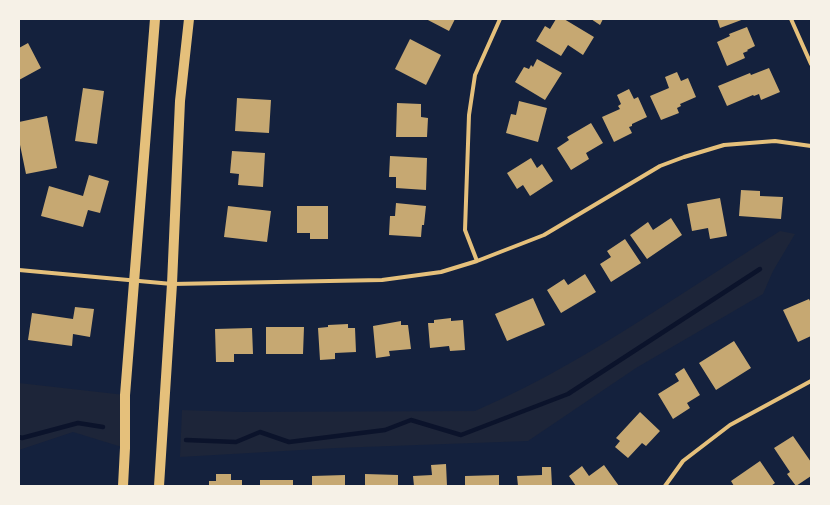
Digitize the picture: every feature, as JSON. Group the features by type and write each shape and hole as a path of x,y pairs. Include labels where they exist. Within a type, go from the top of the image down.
{"main road":[{"path":"123,486 125,395 155,19"},
{"path":"159,486 172,284 180,101 190,19"}],"street":[{"path":"476,261 465,230 469,115 475,75 500,19"},
{"path":"791,19 811,64"},
{"path":"19,270 172,284 382,280 441,272 476,261 544,235 660,166 684,157 724,145 775,141 811,146"},
{"path":"665,486 682,461 730,425 811,381"}],"shaded area":[{"path":"780,231 795,234 773,271 763,294 636,368 528,441 336,448 180,457 182,410 241,412 475,411 547,376 593,350"},
{"path":"19,383 125,395 125,448 73,432 19,450"}],"building":[{"path":"426,19 455,19 449,31"},
{"path":"556,19 564,19 594,37 583,55 568,45 561,56 536,41 545,26 550,29"},
{"path":"591,19 603,19 600,25"},
{"path":"717,19 744,19 720,28"},
{"path":"747,27 755,46 743,53 745,58 727,66 717,42 730,36 729,34"},
{"path":"410,39 441,55 426,85 395,69"},
{"path":"28,43 41,68 19,80 19,48"},
{"path":"537,59 562,73 545,100 515,82 524,67 529,69 531,65 533,67"},
{"path":"769,68 780,92 761,100 759,94 753,95 727,106 718,86 750,73 751,75"},
{"path":"677,72 681,81 688,78 696,97 680,104 681,106 677,108 679,113 661,120 650,96 669,88 665,77"},
{"path":"83,88 104,91 97,144 75,141"},
{"path":"629,89 634,99 638,97 647,117 629,127 632,133 614,142 602,117 620,109 618,106 621,104 617,95"},
{"path":"237,98 271,100 269,133 235,131"},
{"path":"519,101 547,108 538,142 506,133 511,114 516,115"},
{"path":"397,103 421,104 421,117 428,118 427,137 396,137"},
{"path":"47,116 57,168 26,174 19,140 19,122"},
{"path":"591,123 603,143 586,153 589,159 571,170 557,148 569,140 567,137"},
{"path":"232,151 265,153 263,187 238,185 239,174 230,173"},
{"path":"390,156 427,158 426,190 396,188 396,177 389,177"},
{"path":"531,158 537,168 542,164 553,181 530,196 523,185 517,189 507,173"},
{"path":"89,175 109,181 100,213 88,210 83,227 41,216 49,186 83,196"},
{"path":"741,190 760,191 760,196 783,197 781,219 739,216"},
{"path":"720,198 727,236 710,239 708,228 692,231 687,204"},
{"path":"396,203 426,206 421,237 389,235 390,216 395,216"},
{"path":"228,206 271,211 267,242 224,237"},
{"path":"297,206 328,206 328,239 310,239 310,233 297,233"},
{"path":"671,218 682,235 647,259 630,235 648,222 653,230"},
{"path":"625,239 641,263 611,282 600,264 611,257 607,251"},
{"path":"585,274 596,292 561,313 547,290 564,279 568,285"},
{"path":"533,298 545,325 507,341 495,314"},
{"path":"809,299 811,303 811,336 798,342 783,310"},
{"path":"75,307 94,309 90,337 73,334 72,346 28,340 32,313 73,319"},
{"path":"451,318 451,321 463,320 465,350 450,351 449,346 430,348 428,323 434,323 434,320"},
{"path":"401,321 401,325 408,325 411,349 389,351 390,356 376,358 373,326"},
{"path":"348,324 348,328 355,328 356,352 335,353 335,359 320,360 318,328 328,327 328,325"},
{"path":"266,327 304,327 303,354 266,354"},
{"path":"252,328 253,354 234,354 234,362 216,362 215,329"},
{"path":"734,341 751,368 716,390 699,363"},
{"path":"684,368 700,395 687,403 690,408 673,419 658,394 679,381 675,374"},
{"path":"640,412 660,431 646,446 642,443 628,458 615,447 620,441 616,438"},
{"path":"793,436 811,462 811,476 796,486 787,474 790,472 774,448"},
{"path":"760,461 775,483 771,486 734,486 731,481"},
{"path":"446,464 447,486 414,486 413,476 432,475 431,465"},
{"path":"604,465 619,486 576,486 569,476 582,466 589,476"},
{"path":"542,467 551,467 552,486 518,486 517,476 542,475"},
{"path":"216,474 231,474 231,480 242,480 242,486 209,486 209,481 216,481"},
{"path":"365,474 398,475 398,486 365,486"},
{"path":"345,475 345,486 312,486 312,476"},
{"path":"499,475 499,486 465,486 465,476"},
{"path":"260,480 293,480 293,486 260,486"}],"waterway":[{"path":"186,440 236,442 260,432 289,442 385,430 411,420 461,435 568,394 760,269"},
{"path":"19,437 22,438 78,423 103,427"}]}
